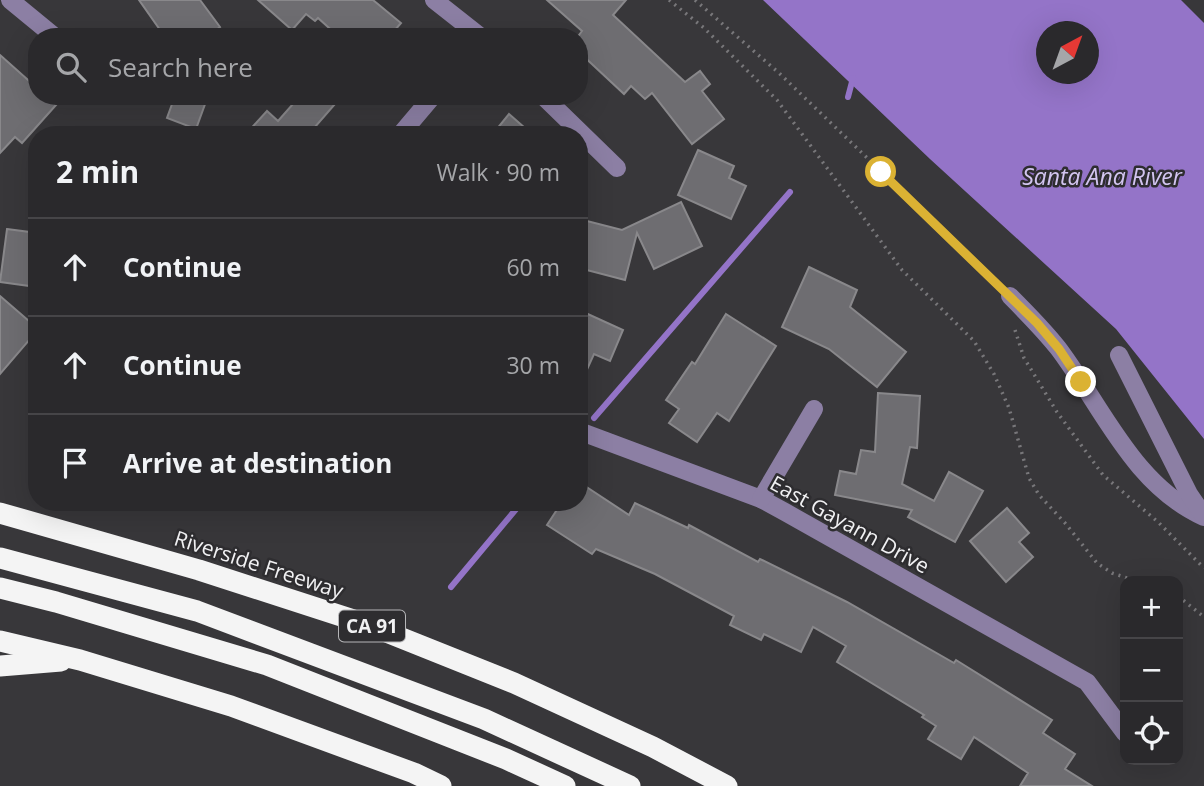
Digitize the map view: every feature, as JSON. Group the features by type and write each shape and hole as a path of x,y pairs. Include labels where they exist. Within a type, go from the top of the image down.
{"highway":[{"name":"Riverside Freeway","path":"0,513 198,570 369,625 514,683 653,747 726,786"},
{"path":"0,558 197,611 484,719 631,786"},
{"path":"0,588 267,665 506,759 565,786"},
{"path":"0,640 80,660 231,706 414,773 441,786"},
{"path":"0,666 80,660"}],"street":[{"path":"10,0 44,28"},
{"path":"434,0 470,28"},
{"path":"408,126 425,105"},
{"path":"552,105 574,126"},
{"path":"588,140 617,168"},
{"path":"1010,296 1059,349 1109,426 1135,459 1175,500 1204,516"},
{"path":"1119,355 1189,494 1204,516"},
{"path":"761,499 814,409"},
{"name":"East Gayann Drive","path":"588,435 761,499 1087,682 1120,726"}],"path":[{"path":"669,0 704,28 777,100 902,270 974,341 1009,408 1029,478 1039,495 1097,564 1121,576"},
{"path":"695,0 779,72 1010,296 1010,315 1024,358 1057,412 1103,475 1158,522 1204,568"},
{"path":"1183,600 1204,617"}],"water":[{"name":"Santa Ana River","path":"763,0 1181,0 1204,23 1204,439 1116,329 930,159"}],"building":[{"path":"139,0 200,0 220,27 219,28 159,28"},
{"path":"258,0 373,0 401,23 397,28 329,28 318,18 315,21 306,14 294,28 290,28"},
{"path":"547,0 626,0 613,15 685,82 700,71 710,84 702,91 724,119 692,144 652,93 645,99 631,86 624,94 588,60 588,28 579,28"},
{"path":"0,55 28,80 28,105 56,105 37,126 28,126 28,136 22,143 15,137 0,153"},
{"path":"172,105 205,105 197,126 188,126 167,118"},
{"path":"292,105 334,105 316,126 253,126 267,111 278,121"},
{"path":"509,114 523,126 499,126"},
{"path":"698,150 734,166 729,178 746,186 731,219 678,195"},
{"path":"681,202 702,246 654,269 637,233 625,280 588,270 588,221 622,230"},
{"path":"7,229 28,232 28,286 0,282"},
{"path":"809,267 857,290 850,307 906,352 877,387 829,349 782,327"},
{"path":"0,296 28,320 28,341 0,374"},
{"path":"588,314 623,330 610,361 594,354 588,367"},
{"path":"726,314 776,346 729,421 717,413 697,442 669,423 679,409 666,400 692,362 695,364"},
{"path":"878,393 920,396 917,448 910,447 902,484 934,501 949,472 983,491 955,542 908,517 912,510 835,495 840,471 856,474 861,450 875,452"},
{"path":"588,488 629,515 635,503 688,528 689,525 758,562 760,559 847,602 954,663 956,660 1052,720 1043,733 1075,754 1065,769 1092,786 1020,786 1028,773 974,737 961,759 928,739 936,726 922,717 924,715 837,662 846,646 813,627 801,652 764,634 761,640 730,625 734,616 655,574 596,549 592,554 547,525 556,511 588,511"},
{"path":"1007,508 1029,533 1019,542 1033,557 1006,582 970,541"}],"waterway":[{"path":"848,97 853,78"},
{"path":"594,418 790,192"},
{"path":"451,587 514,511"}],"route":[{"path":"881,172 1037,323 1081,382"}]}
